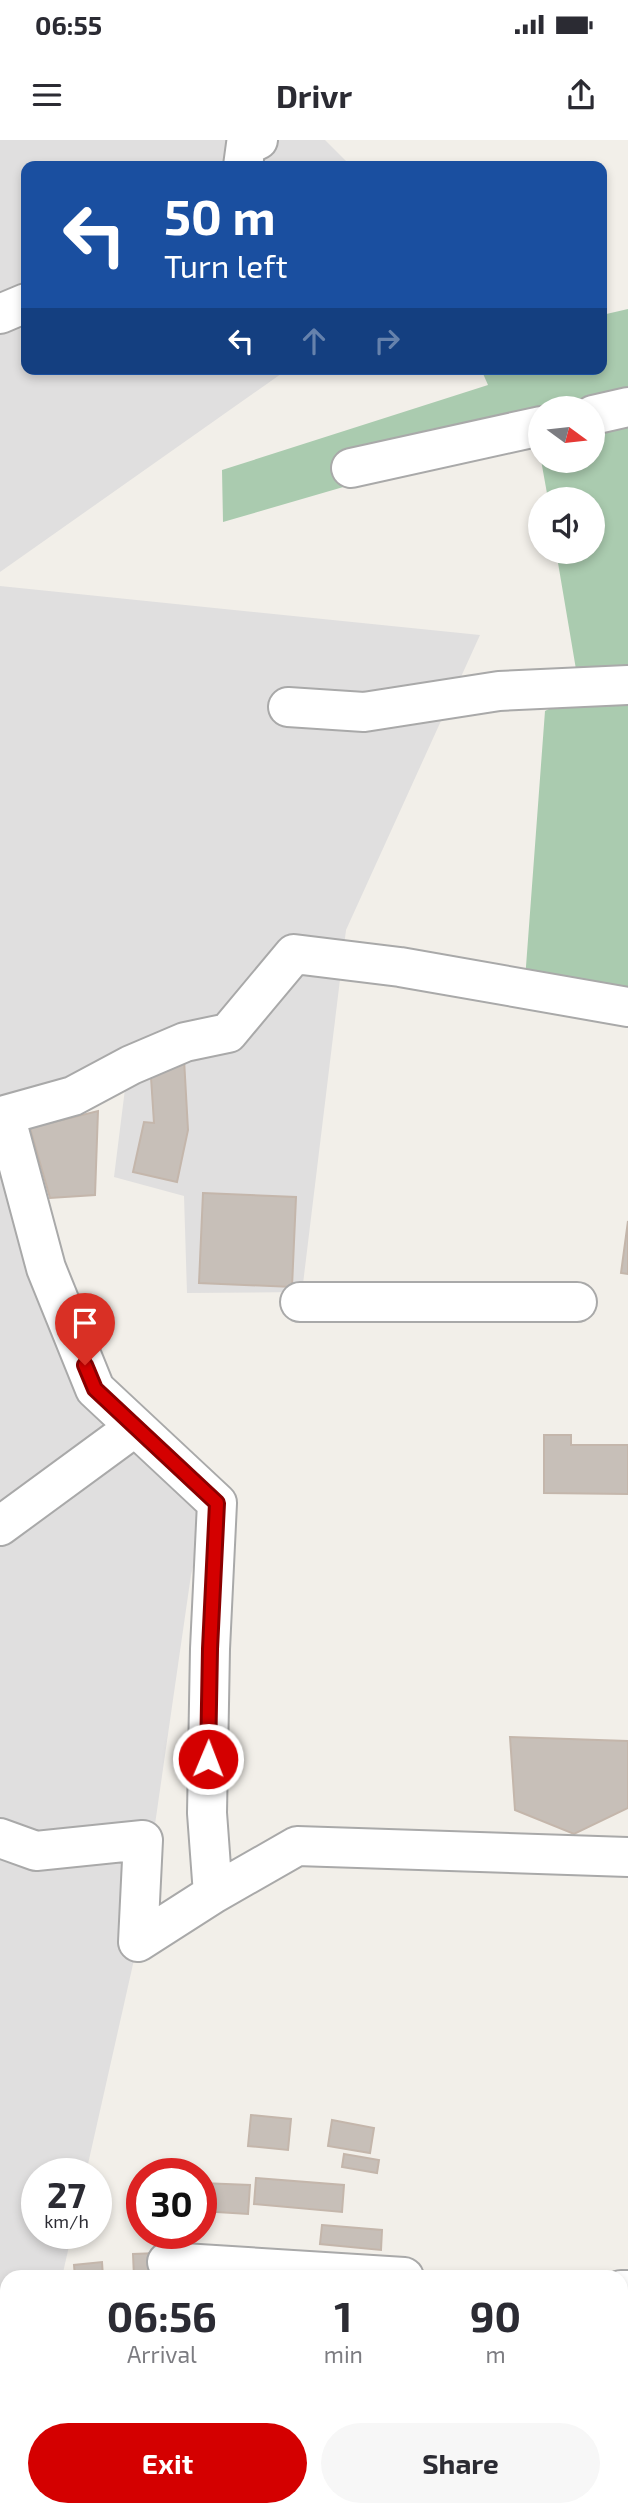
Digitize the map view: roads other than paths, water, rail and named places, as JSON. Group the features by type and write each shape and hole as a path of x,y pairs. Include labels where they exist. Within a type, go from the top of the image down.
{"street":[{"path":"244,161 246,144 258,140"},
{"path":"0,314 21,305"},
{"path":"606,412 628,407"},
{"path":"351,468 528,429"},
{"path":"288,707 364,712 499,691 628,685"},
{"path":"213,1894 207,1813 210,1649 217,1503 95,1389 46,1268 5,1115 73,1096 131,1065 185,1042 228,1033 294,954 400,967 628,1007"},
{"path":"300,1302 577,1303"},
{"path":"0,1525 135,1427"},
{"path":"0,1838 36,1852 143,1840 138,1942 213,1894 297,1846 628,1857"},
{"path":"167,2262 293,2270"}]}
